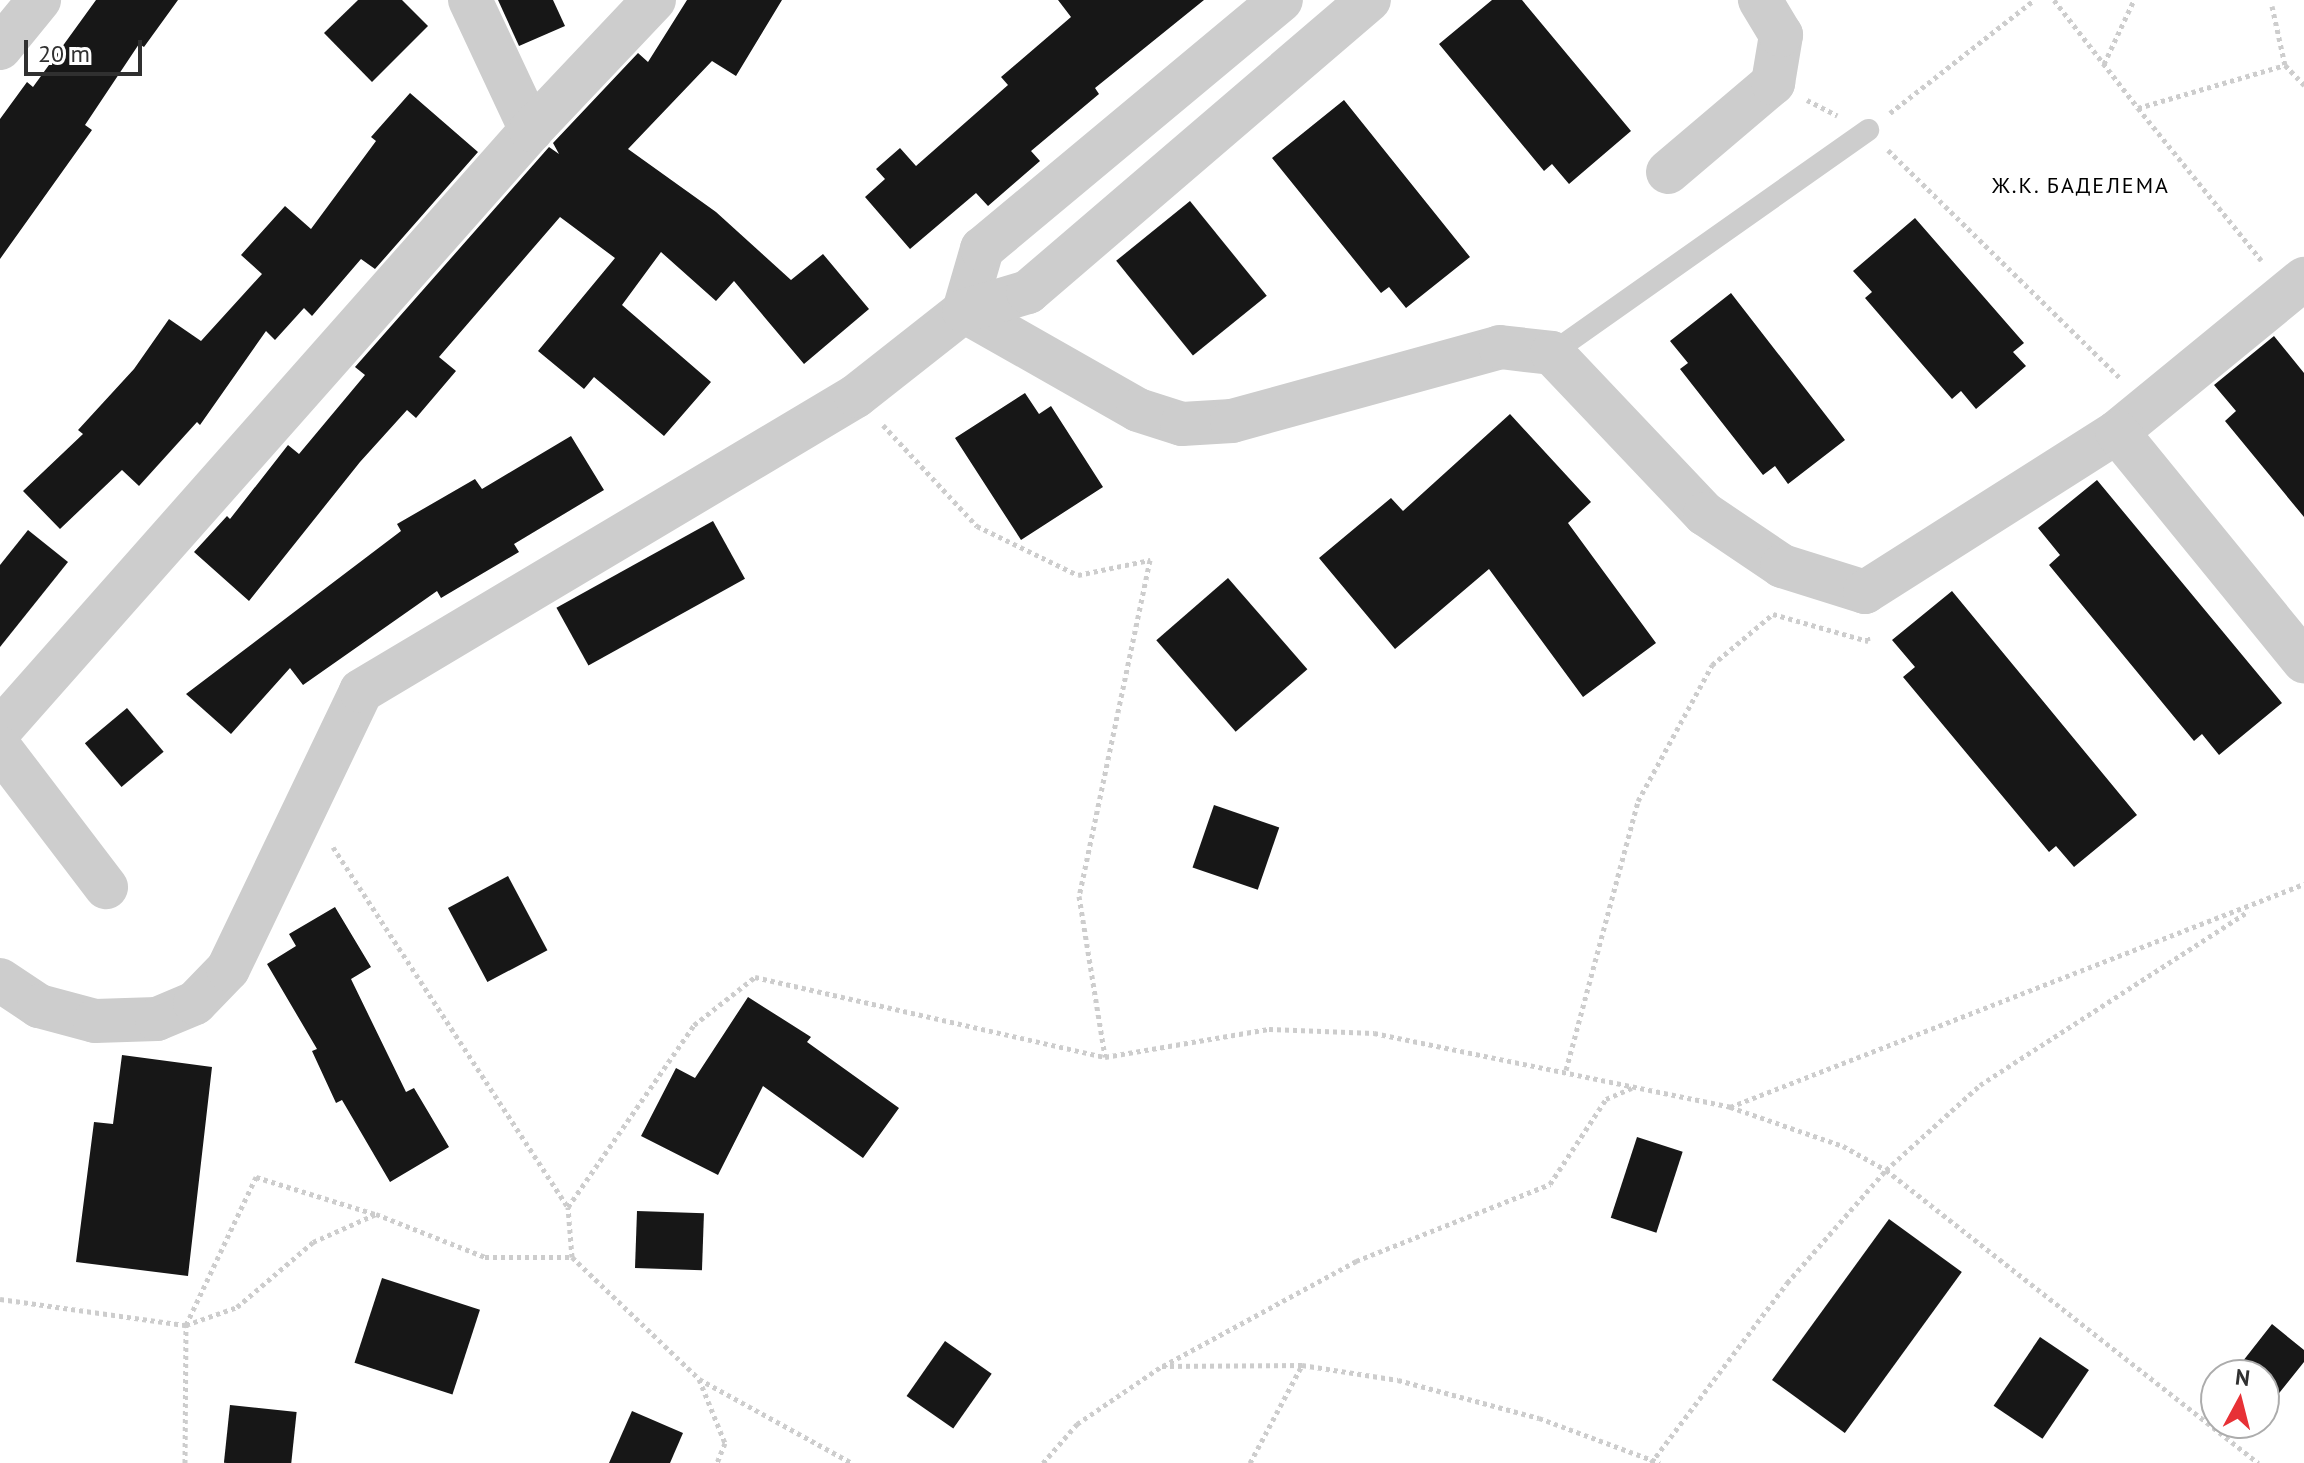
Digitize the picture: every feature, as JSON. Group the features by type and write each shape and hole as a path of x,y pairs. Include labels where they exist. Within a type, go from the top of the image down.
{"street":[{"path":"0,48 39,0"},
{"path":"470,0 531,130"},
{"path":"0,730 531,130 654,0"},
{"path":"964,311 982,249 1281,0"},
{"path":"0,980 39,1006 95,1021 157,1019 195,1003 228,969 361,691 856,396 964,311 1028,292 1369,0"},
{"path":"1668,172 1773,83 1781,35 1760,0"},
{"path":"964,311 1138,410 1182,424 1232,421 1500,347 1552,353 1705,514 1782,566 1865,592 2132,418 2296,286"},
{"path":"2132,418 2304,661"},
{"path":"0,748 106,887"}],"lane":[{"path":"1552,353 1868,130"}],"path":[{"path":"1868,130 2034,0"},
{"path":"2054,0 2138,108 2296,286"},
{"path":"2104,64 2134,0"},
{"path":"2272,6 2285,65 2304,85"},
{"path":"2138,108 2285,65"},
{"path":"1773,83 1868,130 2132,418"},
{"path":"856,396 977,526 1078,575 1150,560 1079,896 1105,1057"},
{"path":"1566,1070 1638,801 1712,665 1773,614 1868,641 1865,592"},
{"path":"306,806 568,1207 572,1257 699,1379 852,1463"},
{"path":"1730,1107 2258,906 2304,884"},
{"path":"1162,1366 1302,1365 1412,1384 1539,1418 1655,1462 1787,1283 1886,1170 1980,1085 2258,906"},
{"path":"568,1207 694,1025 755,977 1105,1057 1269,1029 1374,1033 1566,1070 1730,1107 1843,1146 1886,1170 2259,1463"},
{"path":"1043,1463 1077,1424 1162,1366 1356,1261 1550,1184 1606,1099 1633,1087"},
{"path":"185,1463 186,1325 256,1177 376,1214 485,1257 572,1257"},
{"path":"0,1299 186,1325 237,1307 313,1242 376,1214"},
{"path":"1250,1463 1302,1365"},
{"path":"699,1379 725,1443 717,1463"}],"building":[{"path":"96,0 178,0 144,47 139,44 85,125 92,130 0,259 0,119 27,82 33,87"},
{"path":"358,0 402,0 428,26 372,82 324,33"},
{"path":"498,0 553,0 565,26 519,46"},
{"path":"687,0 782,0 736,76 712,61 628,149 716,212 791,280 823,254 869,309 804,364 734,281 716,301 661,252 622,305 711,382 664,436 594,377 584,389 538,351 615,258 560,217 439,357 456,371 416,418 407,410 360,462 249,601 194,552 227,516 230,519 288,445 299,454 365,375 355,367 549,147 559,154 553,143 638,53 648,62"},
{"path":"1058,0 1204,0 1095,88 1099,94 1031,151 1040,161 988,206 976,193 910,249 865,197 885,179 876,169 900,148 916,166 1008,85 1001,77 1071,17"},
{"path":"1492,0 1522,0 1631,131 1569,184 1552,164 1544,171 1439,44"},
{"path":"410,93 478,152 375,269 361,259 312,316 304,308 275,340 266,331 200,425 197,422 139,486 122,470 60,529 23,491 83,434 78,430 134,369 169,319 201,341 262,274 241,255 285,206 311,229 376,141 371,137"},
{"path":"1344,100 1470,257 1406,308 1389,287 1381,293 1272,158"},
{"path":"1190,201 1267,296 1193,356 1116,261"},
{"path":"1915,218 2024,343 2013,352 2026,366 1976,409 1961,391 1952,399 1865,298 1872,292 1853,271"},
{"path":"1731,293 1845,440 1788,484 1775,466 1763,475 1680,369 1688,363 1670,341"},
{"path":"2274,336 2304,373 2304,517 2225,421 2236,411 2214,385"},
{"path":"1025,393 1039,414 1051,406 1103,487 1021,540 955,438"},
{"path":"1510,414 1591,502 1568,523 1656,643 1583,697 1489,569 1395,649 1319,558 1391,498 1403,511"},
{"path":"571,436 604,490 514,544 519,552 441,598 437,591 303,685 290,668 231,734 186,694 401,531 397,524 475,479 482,489"},
{"path":"2097,480 2282,703 2219,755 2202,734 2194,741 2049,565 2060,555 2038,528"},
{"path":"713,521 745,579 588,666 556,608"},
{"path":"28,530 68,562 0,647 0,565"},
{"path":"1228,578 1307,669 1236,732 1156,640"},
{"path":"1952,591 2137,815 2074,867 2056,846 2049,852 1903,677 1915,667 1892,640"},
{"path":"127,708 164,752 122,787 85,743"},
{"path":"1214,805 1279,827 1258,890 1193,867"},
{"path":"508,876 547,950 487,982 448,908"},
{"path":"335,907 371,967 351,979 406,1092 414,1088 449,1147 390,1182 342,1100 336,1103 312,1051 317,1049 267,964 296,946 289,934"},
{"path":"748,997 811,1037 807,1042 899,1108 863,1158 763,1086 718,1175 641,1136 676,1068 695,1078"},
{"path":"122,1055 212,1067 188,1276 76,1262 94,1122 113,1124"},
{"path":"1637,1137 1683,1152 1656,1233 1611,1218"},
{"path":"637,1211 704,1213 702,1270 635,1268"},
{"path":"1889,1219 1962,1272 1845,1433 1772,1380"},
{"path":"382,1278 480,1310 452,1394 354,1363"},
{"path":"2272,1324 2304,1350 2304,1362 2280,1392 2280,1359 2245,1359"},
{"path":"2040,1337 2089,1370 2043,1439 1994,1406"},
{"path":"945,1341 992,1374 953,1429 907,1396"},
{"path":"230,1405 297,1412 291,1463 224,1463"},
{"path":"632,1411 683,1433 670,1463 609,1463"}],"district":[{"name":"Ж.К. БАДЕЛЕМА","path":"2081,186"}]}
